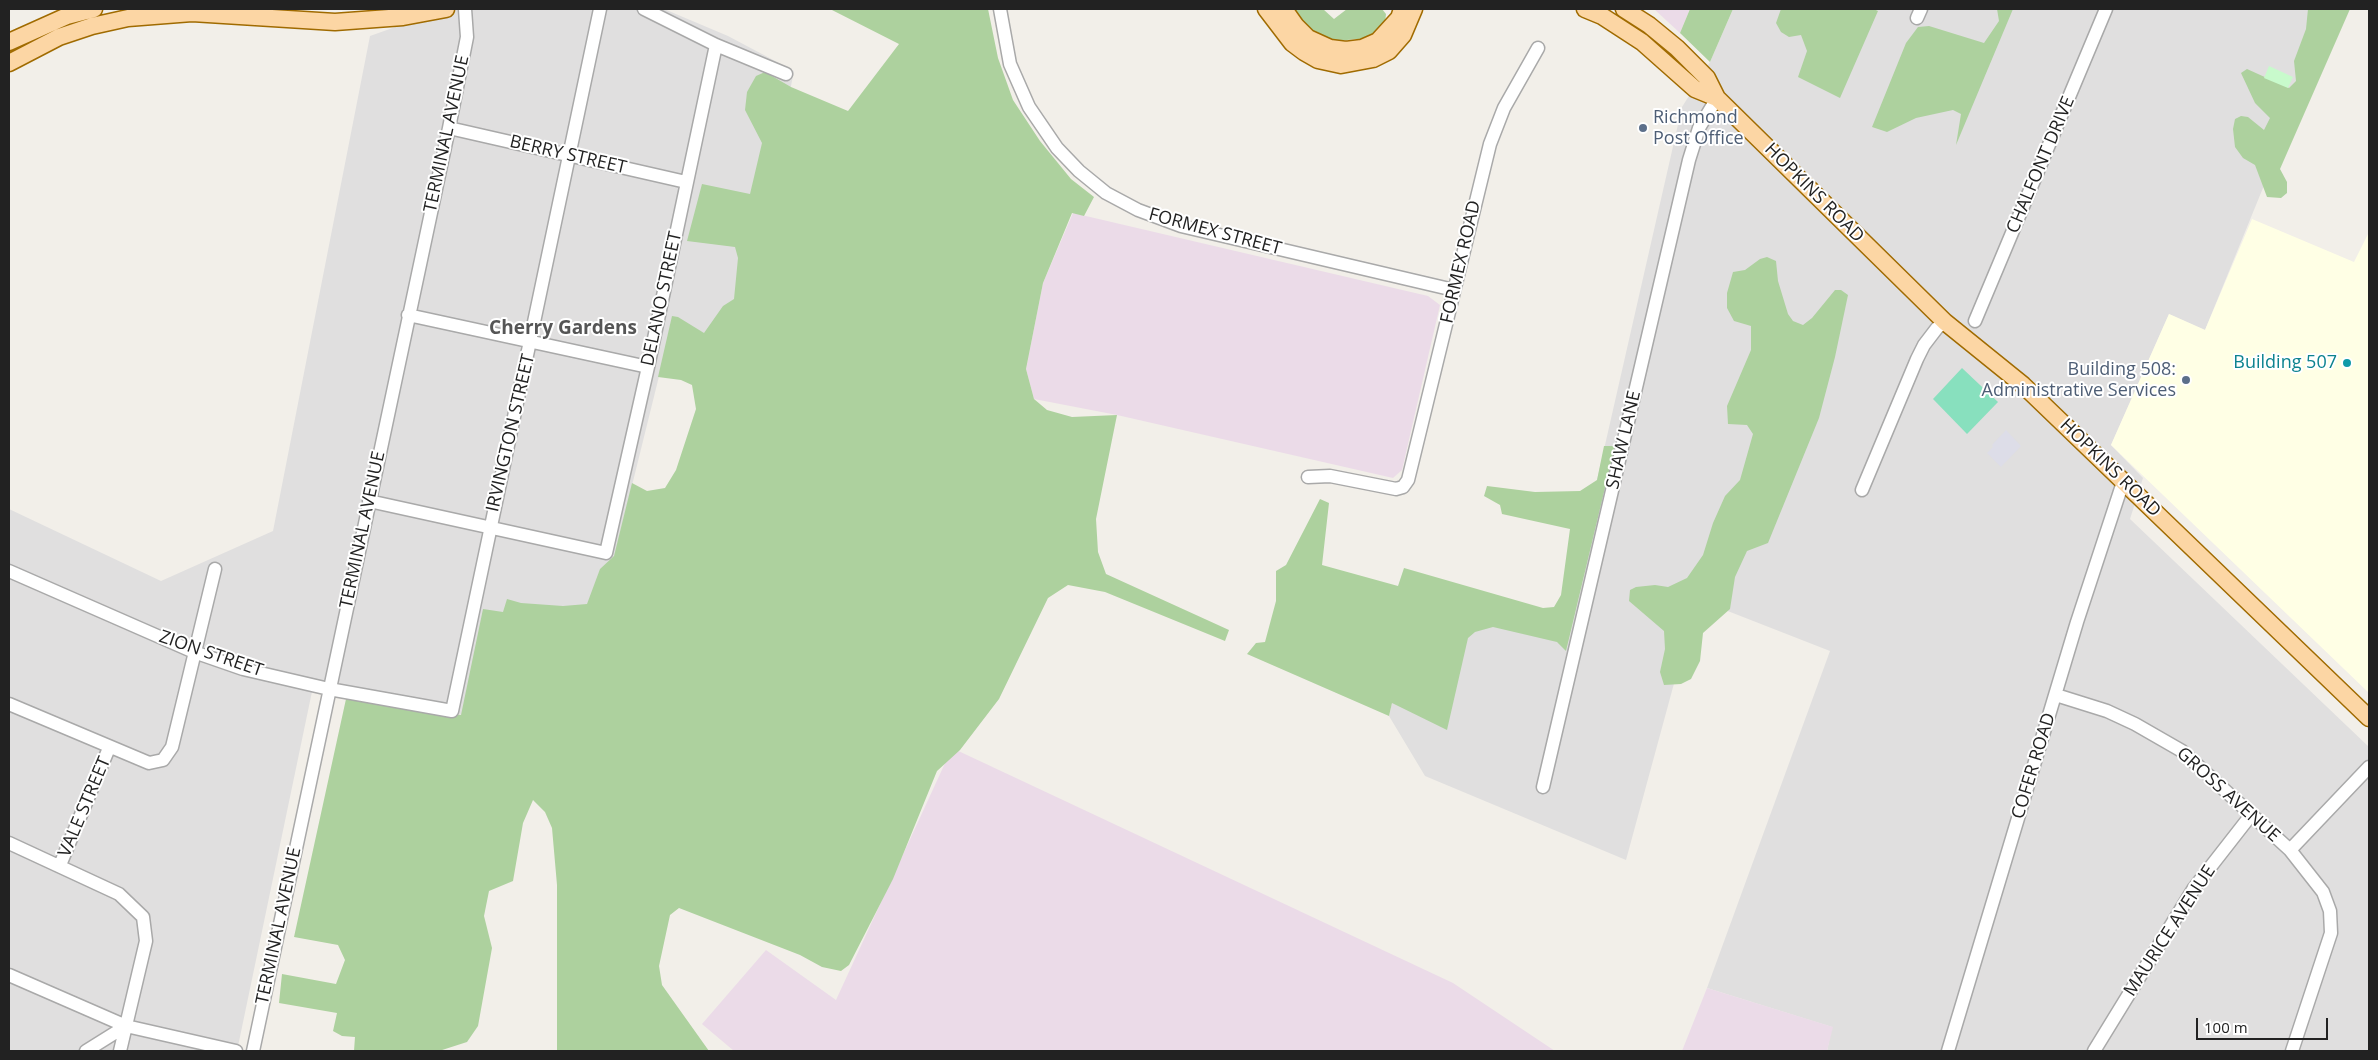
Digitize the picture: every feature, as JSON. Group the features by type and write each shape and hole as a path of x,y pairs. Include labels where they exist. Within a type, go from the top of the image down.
{"main road":[{"path":"9,42 67,16 94,9"},
{"path":"281,9 297,20"},
{"path":"9,63 59,37 128,13 192,13 335,22 403,17 446,9"},
{"path":"1266,9 1279,28 1298,48 1318,60 1341,65 1374,59 1389,50 1403,35 1414,9"},
{"path":"1284,9 1296,26 1308,38 1330,48 1346,50 1362,48 1378,41 1399,18 1402,9"},
{"path":"1408,25 1419,9"},
{"name":"HOPKINS ROAD","path":"1585,9 1602,16 1642,42 1695,89 1718,98"},
{"name":"HOPKINS ROAD","path":"1630,11 1677,48 1707,78 1718,98 1945,322 2023,385 2369,718"}],"street":[{"name":"TERMINAL AVENUE","path":"253,1051 449,128 467,37 465,9"},
{"name":"IRVINGTON STREET","path":"452,710 600,9"},
{"path":"644,9 716,45 786,74"},
{"name":"FORMEX STREET","path":"1000,9 1010,64 1029,107 1062,154 1106,193 1138,210 1181,226 1454,290"},
{"name":"CHALFONT DRIVE","path":"1975,321 2106,9"},
{"name":"DELANO STREET","path":"490,527 606,553 648,367 716,45"},
{"name":"FORMEX ROAD","path":"1308,477 1330,476 1390,489 1399,489 1406,484 1411,472 1490,144 1504,108 1538,48"},
{"name":"SHAW LANE","path":"1543,787 1689,160 1698,128 1718,98"},
{"name":"BERRY STREET","path":"449,128 686,182"},
{"path":"408,315 648,367"},
{"path":"1862,490 1924,345 1937,328 1945,322"},
{"name":"COFER ROAD","path":"1948,1051 2091,576 2123,482"},
{"path":"369,502 490,527"},
{"path":"9,704 109,748 149,763 163,760 169,755 172,747 215,569"},
{"name":"ZION STREET","path":"9,571 194,652 243,669 329,689 452,710"},
{"name":"GROSS AVENUE","path":"2056,695 2107,711 2135,724 2182,751 2290,850 2323,892 2330,911 2331,932 2292,1051"},
{"name":"VALE STREET","path":"60,865 109,748"},
{"path":"2290,850 2369,767"},
{"name":"MAURICE AVENUE","path":"2094,1051 2194,888 2251,815"},
{"path":"9,842 119,894 143,917 146,941 120,1051"},
{"path":"9,975 126,1026 236,1051"},
{"path":"86,1051 126,1026"}],"shaded area":[{"path":"446,9 664,9 728,36 794,71 735,364 666,348 598,623 476,718 314,682 237,1051 9,1051 9,509 161,581 273,531 370,36"},
{"path":"1654,9 1690,9 1680,33"},
{"path":"1733,9 1878,11 1874,9 2336,9 2205,330 2169,314 2111,445 2143,478 2130,519 2369,747 2369,1051 1827,1051 1832,1027 1707,988 1830,651 1697,599 1626,860 1425,776 1389,716 1417,591 1564,625 1682,107 1710,62"},
{"path":"1073,213 1428,296 1440,305 1402,470 1393,478 1117,415 1034,399 1026,369 1043,283"},
{"path":"2252,219 2354,262 2369,232 2369,693 2111,445 2169,314 2205,330"},
{"path":"2006,430 2021,446 2001,467 1987,453"},
{"path":"952,748 1453,983 1555,1051 734,1051 702,1024 766,950 836,1000"},
{"path":"1707,988 1833,1027 1827,1051 1682,1051"}],"green space":[{"path":"830,9 988,9 998,58 1013,100 1040,141 1071,179 1094,197 1084,216 1072,213 1043,283 1026,369 1034,399 1047,410 1072,417 1117,415 1096,519 1098,552 1106,574 1229,630 1225,641 1105,592 1068,585 1048,598 999,699 960,750 937,771 893,879 849,965 841,971 822,967 800,955 679,908 670,915 659,966 662,985 709,1051 557,1051 557,885 552,828 545,812 533,800 523,823 513,881 489,891 484,916 492,948 478,1026 467,1042 439,1051 354,1051 355,1037 342,1036 333,1031 337,1013 279,1003 282,974 336,984 345,960 338,945 294,937 346,699 461,715 483,609 503,612 507,599 521,603 563,606 587,604 600,569 614,556 632,483 647,491 665,488 676,470 696,409 692,385 681,380 658,377 672,316 678,317 704,333 723,306 734,299 738,258 735,247 687,241 702,184 750,194 762,143 745,110 747,92 756,76 765,72 791,87 848,111 899,44"},
{"path":"1292,9 1323,9 1334,19 1347,9 1382,9 1386,14 1385,23 1369,38 1336,41 1324,39 1304,25"},
{"path":"1690,9 1733,9 1710,62 1680,33"},
{"path":"1781,9 1874,9 1878,11 1840,98 1798,77 1807,51 1801,35 1789,37 1781,32 1776,23"},
{"path":"1997,9 2013,9 1956,145 1961,114 1953,110 1916,118 1887,132 1872,127 1906,43 1918,27 1929,26 1984,43 1999,21"},
{"path":"2308,9 2350,9 2280,169 2287,182 2287,193 2281,198 2267,197 2255,165 2243,158 2235,147 2233,129 2235,119 2241,116 2248,117 2264,130 2270,118 2255,103 2241,73 2247,69 2289,88 2296,81 2294,61 2306,29"},
{"path":"2269,66 2293,77 2288,88 2264,78"},
{"path":"1767,257 1776,261 1778,281 1788,314 1793,321 1803,325 1812,318 1835,290 1841,290 1848,295 1835,357 1819,418 1768,543 1747,551 1735,577 1730,609 1703,633 1700,661 1691,679 1681,684 1664,685 1660,672 1665,649 1664,631 1629,601 1630,590 1636,587 1655,585 1668,587 1687,578 1703,555 1713,523 1725,496 1740,480 1753,434 1747,425 1728,424 1727,406 1751,350 1751,326 1734,321 1727,308 1727,293 1733,272 1745,270 1760,259"},
{"path":"1962,368 1998,402 1967,434 1933,399"},
{"path":"1604,446 1615,446 1566,651 1557,642 1493,627 1475,632 1468,638 1447,730 1392,703 1389,716 1247,654 1256,643 1265,642 1276,601 1276,571 1286,565 1320,499 1329,503 1322,565 1398,586 1404,568 1543,608 1554,607 1561,595 1570,529 1502,514 1500,505 1484,496 1487,486 1535,492 1580,491 1597,480"}],"place":[{"name":"Richmond Post Office","path":"1643,128"},
{"name":"Building 507","path":"2347,363"},
{"name":"Building 508: Administrative Services","path":"2186,380"}],"district":[{"name":"Cherry Gardens","path":"563,329"}]}
